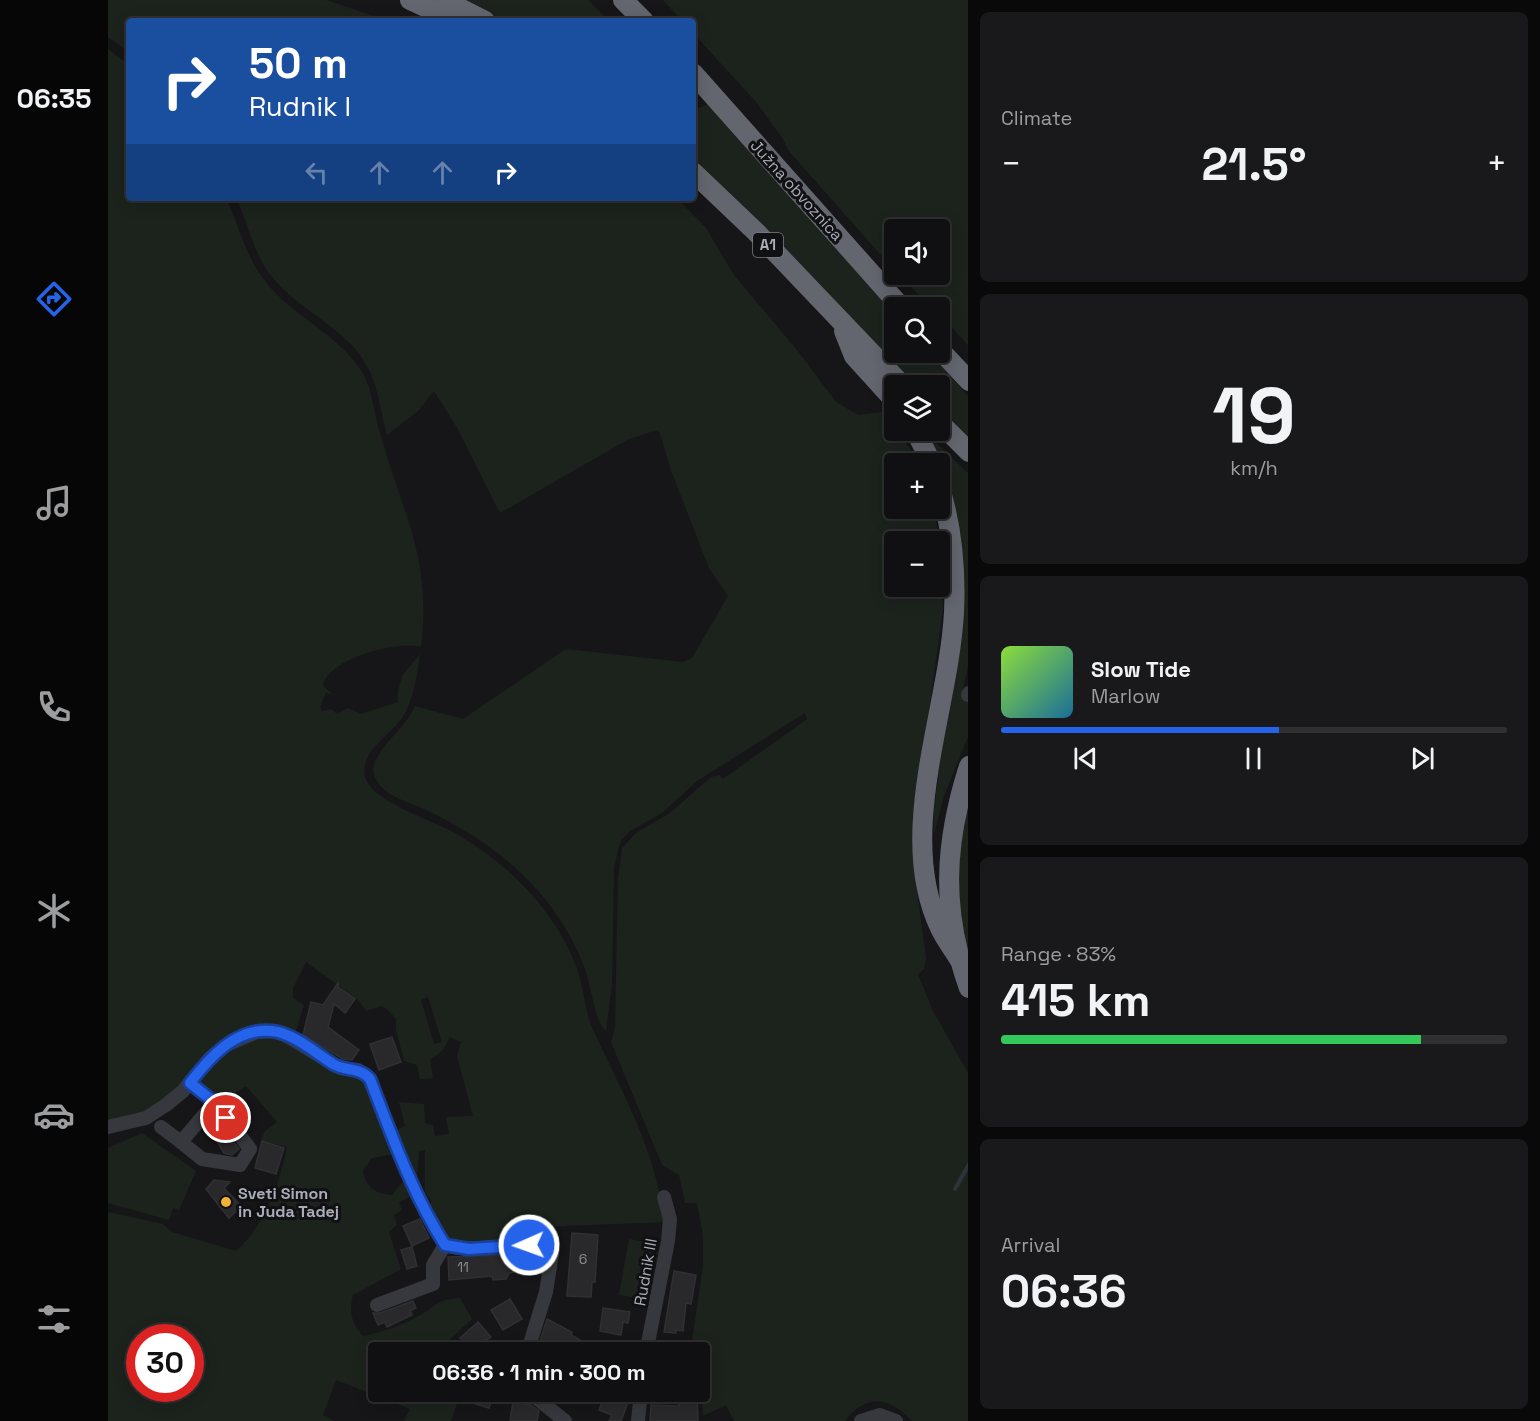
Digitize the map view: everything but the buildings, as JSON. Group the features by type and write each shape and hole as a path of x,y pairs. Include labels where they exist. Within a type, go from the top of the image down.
{"highway":[{"path":"410,0 449,18"},
{"path":"444,0 479,18"},
{"path":"622,0 641,18"},
{"name":"Južna obvoznica","path":"696,76 892,297"},
{"name":"A1","path":"696,175 756,232 892,375"},
{"path":"840,320 854,356 884,389"},
{"path":"950,361 968,380"},
{"path":"950,433 968,451"},
{"path":"947,519 951,534 954,613 926,791 924,862 934,913 940,929 959,959"},
{"path":"968,770 954,820 948,870 950,916 959,959 968,985"}],"street":[{"path":"108,1127 146,1118 166,1105 225,1045 257,1032 273,1031 285,1035 340,1068 365,1072 370,1079 421,1204 445,1245"},
{"path":"161,1127 202,1159 240,1165 250,1149 214,1102 190,1083"},
{"path":"181,1142 214,1102"},
{"name":"Rudnik III","path":"648,1342 668,1241 670,1219 664,1197"},
{"path":"377,1305 433,1284 433,1265 445,1245"},
{"path":"445,1245 469,1249 529,1245 552,1254 546,1292 530,1342"},
{"path":"541,1402 565,1421"},
{"path":"638,1421 640,1402"},
{"path":"861,1421 880,1415 896,1421"}],"shaded area":[{"path":"108,0 327,0 379,18 126,18 126,50 108,37"},
{"path":"463,0 588,0 606,18 496,18"},
{"path":"663,0 968,0 968,345 950,326 950,297 921,297 909,285 950,285 950,219 884,219 884,259 788,150 783,139 757,103 696,36 696,18 679,18"},
{"path":"108,49 126,63 126,201 227,201 256,268 272,290 336,342 363,373 419,560 423,615 421,647 397,646 350,660 327,676 323,686 333,694 326,693 320,707 322,711 331,709 337,714 348,708 361,714 398,702 402,676 420,654 414,690 406,711 367,758 365,777 370,786 380,795 407,811 450,831 491,857 529,892 548,914 564,939 576,966 592,1027 646,1145 660,1195 664,1222 541,1227 541,1236 476,1246 446,1239 426,1207 432,1202 425,1191 425,1150 419,1151 417,1179 414,1178 397,1130 405,1126 399,1102 424,1104 425,1123 433,1125 435,1136 449,1134 446,1117 473,1116 457,1056 461,1042 450,1037 442,1051 430,1060 433,1078 420,1079 417,1065 404,1061 396,1030 396,1019 387,1009 381,1006 366,1011 358,1000 306,962 293,988 293,998 304,1005 295,1034 255,1028 153,1110 108,1124","holes":["428,997 442,1042 434,1044 421,1000"]},
{"path":"708,104 884,303 884,354 721,186 696,164 696,105 699,108"},
{"path":"237,201 680,201 706,228 734,275 797,350 836,402 858,415 882,412 884,415 884,441 904,441 909,447 912,453 884,453 884,519 935,519 938,531 884,531 884,597 943,597 943,608 915,813 916,884 926,958 924,969 918,974 932,1009 968,1073 968,1421 912,1421 895,1407 878,1402 861,1406 845,1421 734,1421 726,1405 703,1416 702,1402 710,1402 710,1342 692,1341 703,1266 703,1236 697,1203 685,1203 679,1175 662,1165 611,1042 615,1028 618,879 622,848 636,833 670,813 711,777 719,775 723,779 807,719 805,713 697,781 662,813 630,831 621,840 614,867 612,985 606,1031 599,1020 586,972 574,944 560,919 532,884 501,855 466,831 387,792 379,784 374,774 374,766 382,749 405,722 415,706 463,719 566,649 683,662 692,658 728,596 709,568 672,473 660,434 657,430 629,439 500,513 459,431 434,391 418,411 387,435 376,387 362,357 351,344 284,289 272,277 260,259"},
{"path":"893,363 938,363 949,375 904,375"},
{"path":"950,376 968,396 968,441 950,422"},
{"path":"930,441 934,441 947,453 933,453"},
{"path":"950,456 968,473 968,666 962,692 968,700 968,737 944,796 934,834 934,810 950,668 952,574 949,528"},
{"path":"968,796 968,961 960,918 958,878"},
{"path":"263,1036 280,1037 366,1080 393,1154 372,1158 363,1170 364,1176 376,1191 392,1195 405,1179 412,1196 399,1202 402,1210 394,1215 397,1225 389,1232 401,1269 353,1295 352,1317 356,1327 363,1336 384,1331 424,1313 440,1302 460,1298 472,1319 447,1342 368,1342 368,1393 336,1380 323,1415 334,1421 108,1421 108,1212 163,1224 172,1232 236,1251 246,1241 269,1204 287,1147 261,1140 265,1131 277,1122 246,1086 223,1101 205,1089 201,1083 201,1077 204,1070 225,1051 246,1039"},
{"path":"142,1133 196,1171 179,1210 173,1208 169,1220 108,1203 108,1148"},
{"path":"629,1239 659,1245 649,1300 619,1295"},
{"path":"392,1402 458,1402 451,1421 404,1421 410,1409"}],"waterway":[{"path":"955,1189 968,1166"}],"place":[{"name":"Sveti Simon in Juda Tadej","path":"226,1202"}],"route":[{"path":"226,1118 214,1102 190,1083 210,1058 225,1045 257,1032 273,1031 285,1035 340,1068 365,1072 370,1079 404,1168 425,1213 445,1245 469,1249 501,1245 529,1245"}]}
